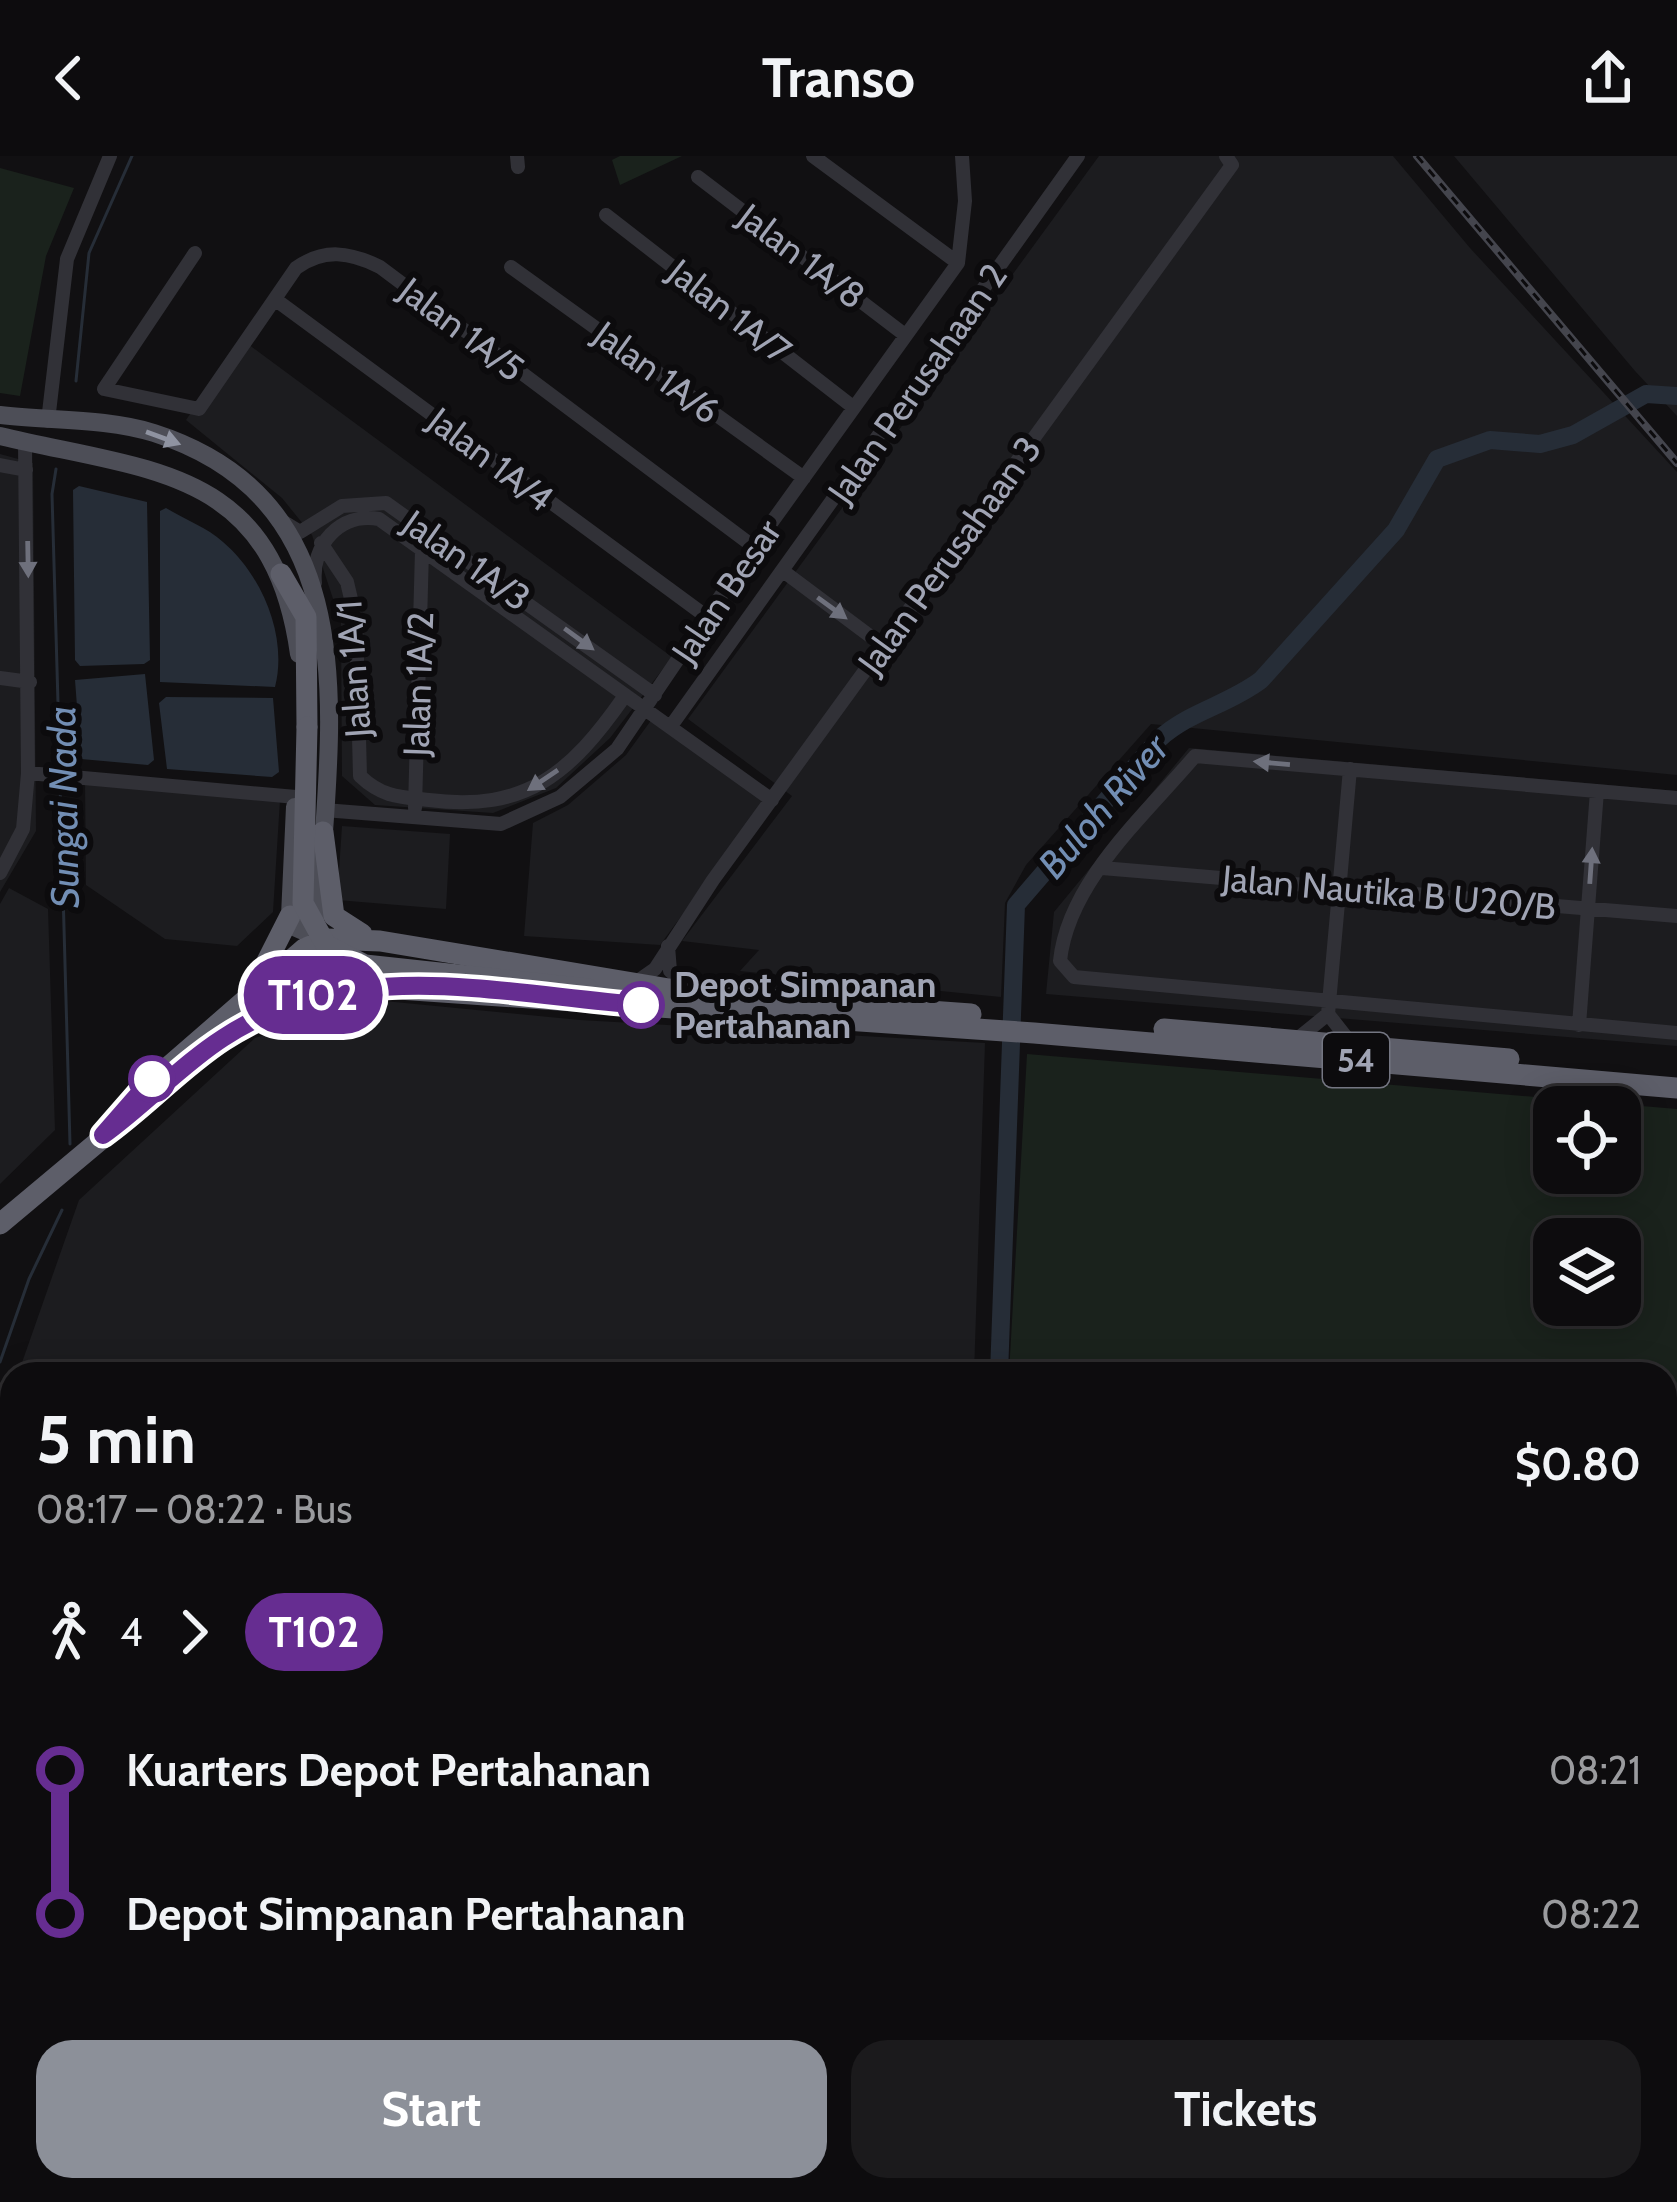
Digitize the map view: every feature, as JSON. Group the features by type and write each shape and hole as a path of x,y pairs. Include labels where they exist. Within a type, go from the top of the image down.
{"highway":[{"path":"281,574 306,617 303,902 326,945 365,965 697,1002"},
{"path":"324,821 334,916 380,941"},
{"path":"221,1039 296,974 315,942 319,904"},
{"path":"247,999 290,916"},
{"path":"339,938 325,953 331,968 386,984"},
{"name":"54","path":"103,1135 152,1079 315,942 339,938 380,941 635,983 697,1002"},
{"name":"54","path":"0,1224 221,1039 297,1000 386,984 1297,1040 1677,1075"},
{"name":"54","path":"1035,1026 1677,1088"}],"main road":[{"path":"6,416 124,426 204,456 269,510 316,588 328,644 324,821 319,904 308,929 296,929 290,916 299,658 281,574 245,522 210,494 70,442 48,421"},
{"path":"106,454 105,438 124,426"},
{"path":"0,436 134,463"}],"street":[{"path":"48,421 67,259 110,156"},
{"path":"813,156 958,263"},
{"name":"Jalan Besar","path":"324,821 501,824 524,818 560,797 617,749 754,547 958,263 965,201 962,156"},
{"name":"Jalan Perusahaan 2","path":"671,725 1078,156"},
{"name":"Jalan Perusahaan 3","path":"635,983 656,969 1229,160"},
{"name":"Jalan 1A/8","path":"698,177 905,335"},
{"name":"Jalan 1A/7","path":"606,215 853,407"},
{"name":"Jalan 1A/5","path":"195,253 104,389 199,410 296,268 313,256 357,256 380,267 754,547"},
{"name":"Jalan 1A/6","path":"511,266 804,478"},
{"name":"Jalan 1A/4","path":"276,300 707,616"},
{"path":"6,416 33,410 52,388"},
{"path":"52,388 59,404 89,424"},
{"path":"0,873 23,829 28,773 25,442"},
{"path":"0,465 26,470"},
{"name":"Jalan 1A/3","path":"269,510 300,532 354,502 386,503 655,695"},
{"path":"316,588 315,557 339,527 329,514"},
{"name":"Jalan 1A/3","path":"339,527 366,517 379,519 772,800"},
{"name":"Jalan 1A/1","path":"321,544 346,581 356,620 360,776 380,795 491,805 521,795 596,737 624,697"},
{"name":"Jalan 1A/2","path":"414,819 422,550"},
{"path":"783,571 882,645"},
{"path":"0,678 30,682"},
{"path":"1677,798 1195,756 1102,868 1064,925 1060,961 1074,977 1328,1007 1677,1033"},
{"path":"1350,769 1328,1007 1337,1031 1353,1044"},
{"path":"28,773 296,797"},
{"path":"1579,1025 1597,791"},
{"name":"Jalan Nautika B U20/B","path":"1102,868 1677,916"},
{"path":"668,946 670,971 697,1002"},
{"path":"1297,1040 1328,1007"}],"shaded area":[{"path":"682,156 620,185 612,160"},
{"path":"1099,156 1393,156 1470,248 1677,472 1677,775 1151,724 1026,865 1005,903 1001,997 740,971 759,950 682,941 792,796 688,719"},
{"path":"1454,156 1677,156 1677,416 1635,371"},
{"path":"0,168 74,188 46,256 20,396 0,393"},
{"path":"241,339 672,657 610,738 556,788 493,813 375,805 342,776 341,623 312,535 282,498 186,420"},
{"path":"0,454 33,463 36,831 0,892"},
{"path":"79,486 147,502 150,660 144,664 80,666 75,660 73,490"},
{"path":"166,508 217,537 260,589 275,628 275,687 160,682 160,511"},
{"path":"145,674 154,760 148,765 81,759 75,680"},
{"path":"166,697 273,698 279,772 272,777 167,769 159,703"},
{"path":"652,719 766,801 660,945 524,936 533,823 568,805 626,755"},
{"path":"1189,748 1677,791 1677,1046 1046,994 1054,912"},
{"path":"85,782 280,800 273,912 237,946 165,939 86,885"},
{"path":"342,826 450,834 446,909 337,900"},
{"path":"9,888 48,909 55,1130 0,1184 0,904"},
{"name":"Depot Simpanan Pertahanan","path":"374,1000 580,1020 985,1043 974,1362 22,1362 79,1200 255,1038"},
{"path":"1027,1054 1533,1097 1533,1194 1641,1194 1641,1106 1677,1109 1677,1362 1010,1362"}],"waterway":[{"name":"Sungai Nada","path":"76,381 89,253 132,156"},
{"name":"Buloh River","path":"999,1362 1016,905 1159,739 1261,680 1396,530 1437,459 1490,440 1540,444 1573,435 1646,394 1677,396"},
{"name":"Sungai Nada","path":"56,469 52,494 60,773"},
{"name":"Sungai Nada","path":"60,783 70,1144"},
{"name":"Sungai Nada","path":"0,1362 29,1279 62,1210"}],"railway":[{"path":"1417,156 1677,463"}],"bus line":[{"name":"T102","path":"152,1079 103,1135 221,1039 276,1009 325,991 386,984 641,1005"}],"place":[{"name":"Depot Simpanan Pertahanan","path":"641,1005"}]}
